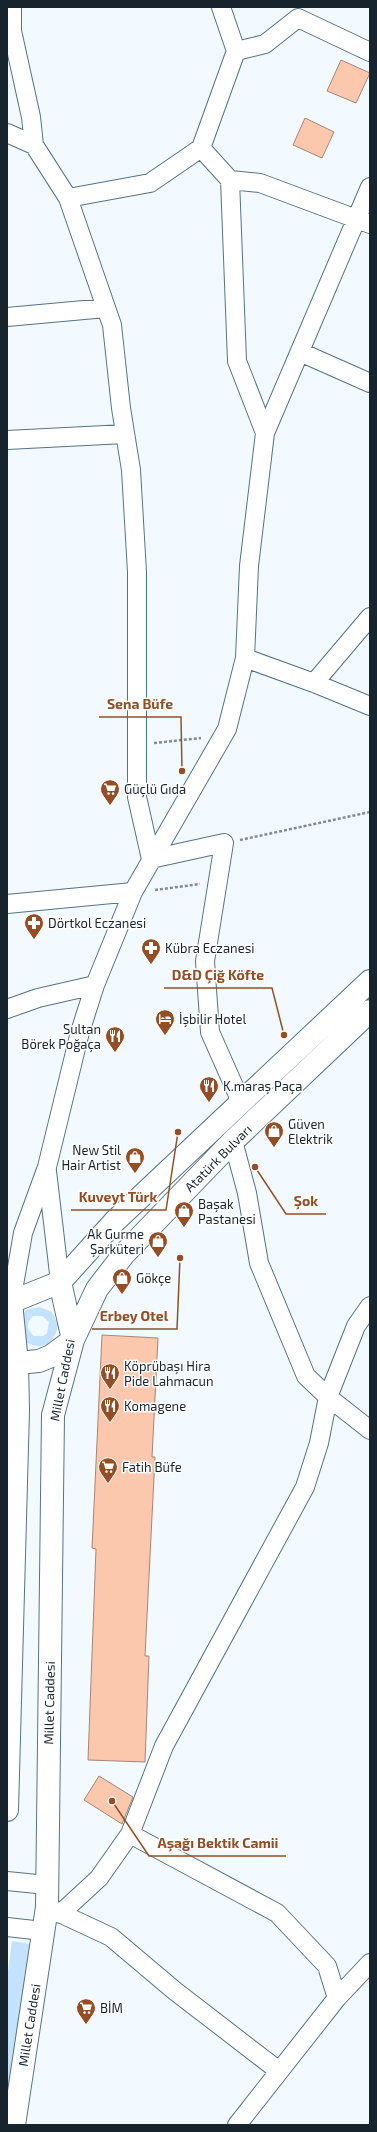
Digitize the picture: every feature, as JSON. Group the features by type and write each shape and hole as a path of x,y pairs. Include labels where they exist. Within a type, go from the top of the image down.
{"main road":[{"name":"Atatürk Bulvarı","path":"60,1282 115,1221 370,982"},
{"name":"Atatürk Bulvarı","path":"73,1340 97,1289 124,1254 233,1142 370,1011"},
{"path":"7,1810 11,1527 18,1410 17,1363 11,1302 60,1282"},
{"name":"Millet Caddesi","path":"14,2125 43,1931 53,1910 47,1884 53,1415 73,1340 60,1282"},
{"path":"17,1363 39,1360 51,1356 73,1340"}],"street":[{"path":"12,7 12,31 31,117 34,145 68,198 112,325 125,434 131,470 137,572 137,797 151,859"},
{"path":"68,198 150,183 201,148 236,51 221,7"},
{"path":"236,51 264,44 298,18 370,52"},
{"path":"7,133 34,145"},
{"path":"201,148 230,180 237,361 265,433"},
{"path":"230,180 260,183 363,222"},
{"path":"11,1302 23,1233 46,1167 80,1032 95,985 133,892 227,729 245,658 249,566 265,433 300,352 363,222 370,187"},
{"path":"7,317 106,308"},
{"path":"300,352 370,384"},
{"path":"7,440 125,434"},
{"path":"314,683 370,617"},
{"path":"245,658 314,683 370,706"},
{"path":"151,859 224,843 205,961 210,1032 242,1102"},
{"path":"7,904 133,892"},
{"path":"7,1009 38,998 95,985"},
{"path":"233,1142 247,1193 259,1263 306,1376 328,1397 370,1430"},
{"path":"46,1167 60,1282"},
{"path":"53,1910 99,1878 130,1834 164,1746 305,1487 319,1443 328,1397 356,1326 370,1306"},
{"path":"130,1834 277,1913 327,1966 337,1998"},
{"path":"7,1881 47,1884"},
{"path":"53,1910 73,1917 111,1937 175,1991 279,2071"},
{"path":"7,1927 43,1931"},
{"path":"237,2125 337,1998 370,1963"}],"path":[{"path":"137,744 224,736"},
{"path":"224,843 370,812"},
{"path":"133,892 217,882"}],"shaded area":[{"path":"39,1307 52,1312 58,1325 54,1337 46,1344 36,1346 24,1341 21,1316 26,1310","holes":["33,1316 42,1316 49,1322 47,1333 43,1336 34,1336 28,1329 29,1321"]},
{"path":"12,1941 30,1944 7,2098 7,1979"}],"building":[{"path":"341,60 370,73 356,103 327,91"},
{"path":"305,118 334,132 322,158 293,145"},
{"path":"102,1335 158,1338 152,1457 155,1457 145,1656 149,1656 145,1762 88,1760 96,1549 92,1548"},
{"path":"99,1776 133,1797 122,1824 84,1800"}],"place":[{"name":"Sena Büfe","path":"182,771"},
{"name":"Güçlü Gıda","path":"110,806"},
{"name":"Dörtkol Eczanesi","path":"34,940"},
{"name":"Kübra Eczanesi","path":"151,965"},
{"name":"D&D Çiğ Köfte","path":"284,1035"},
{"name":"İşbilir Hotel","path":"165,1036"},
{"name":"Sultan Börek Poğaça","path":"115,1053"},
{"name":"K.maraş Paça","path":"209,1103"},
{"name":"Kuveyt Türk","path":"178,1132"},
{"name":"Güven Elektrik","path":"274,1148"},
{"name":"Şok","path":"255,1167"},
{"name":"New Stil Hair Artist","path":"135,1174"},
{"name":"Başak Pastanesi","path":"184,1228"},
{"name":"Ak Gurme Şarküteri","path":"158,1258"},
{"name":"Erbey Otel","path":"180,1258"},
{"name":"Gökçe","path":"122,1295"},
{"name":"Köprübaşı Hira Pide Lahmacun","path":"110,1390"},
{"name":"Komagene","path":"110,1423"},
{"name":"Fatih Büfe","path":"108,1484"},
{"name":"Aşağı Bektik Camii","path":"112,1801"},
{"name":"BİM","path":"86,2025"}]}
